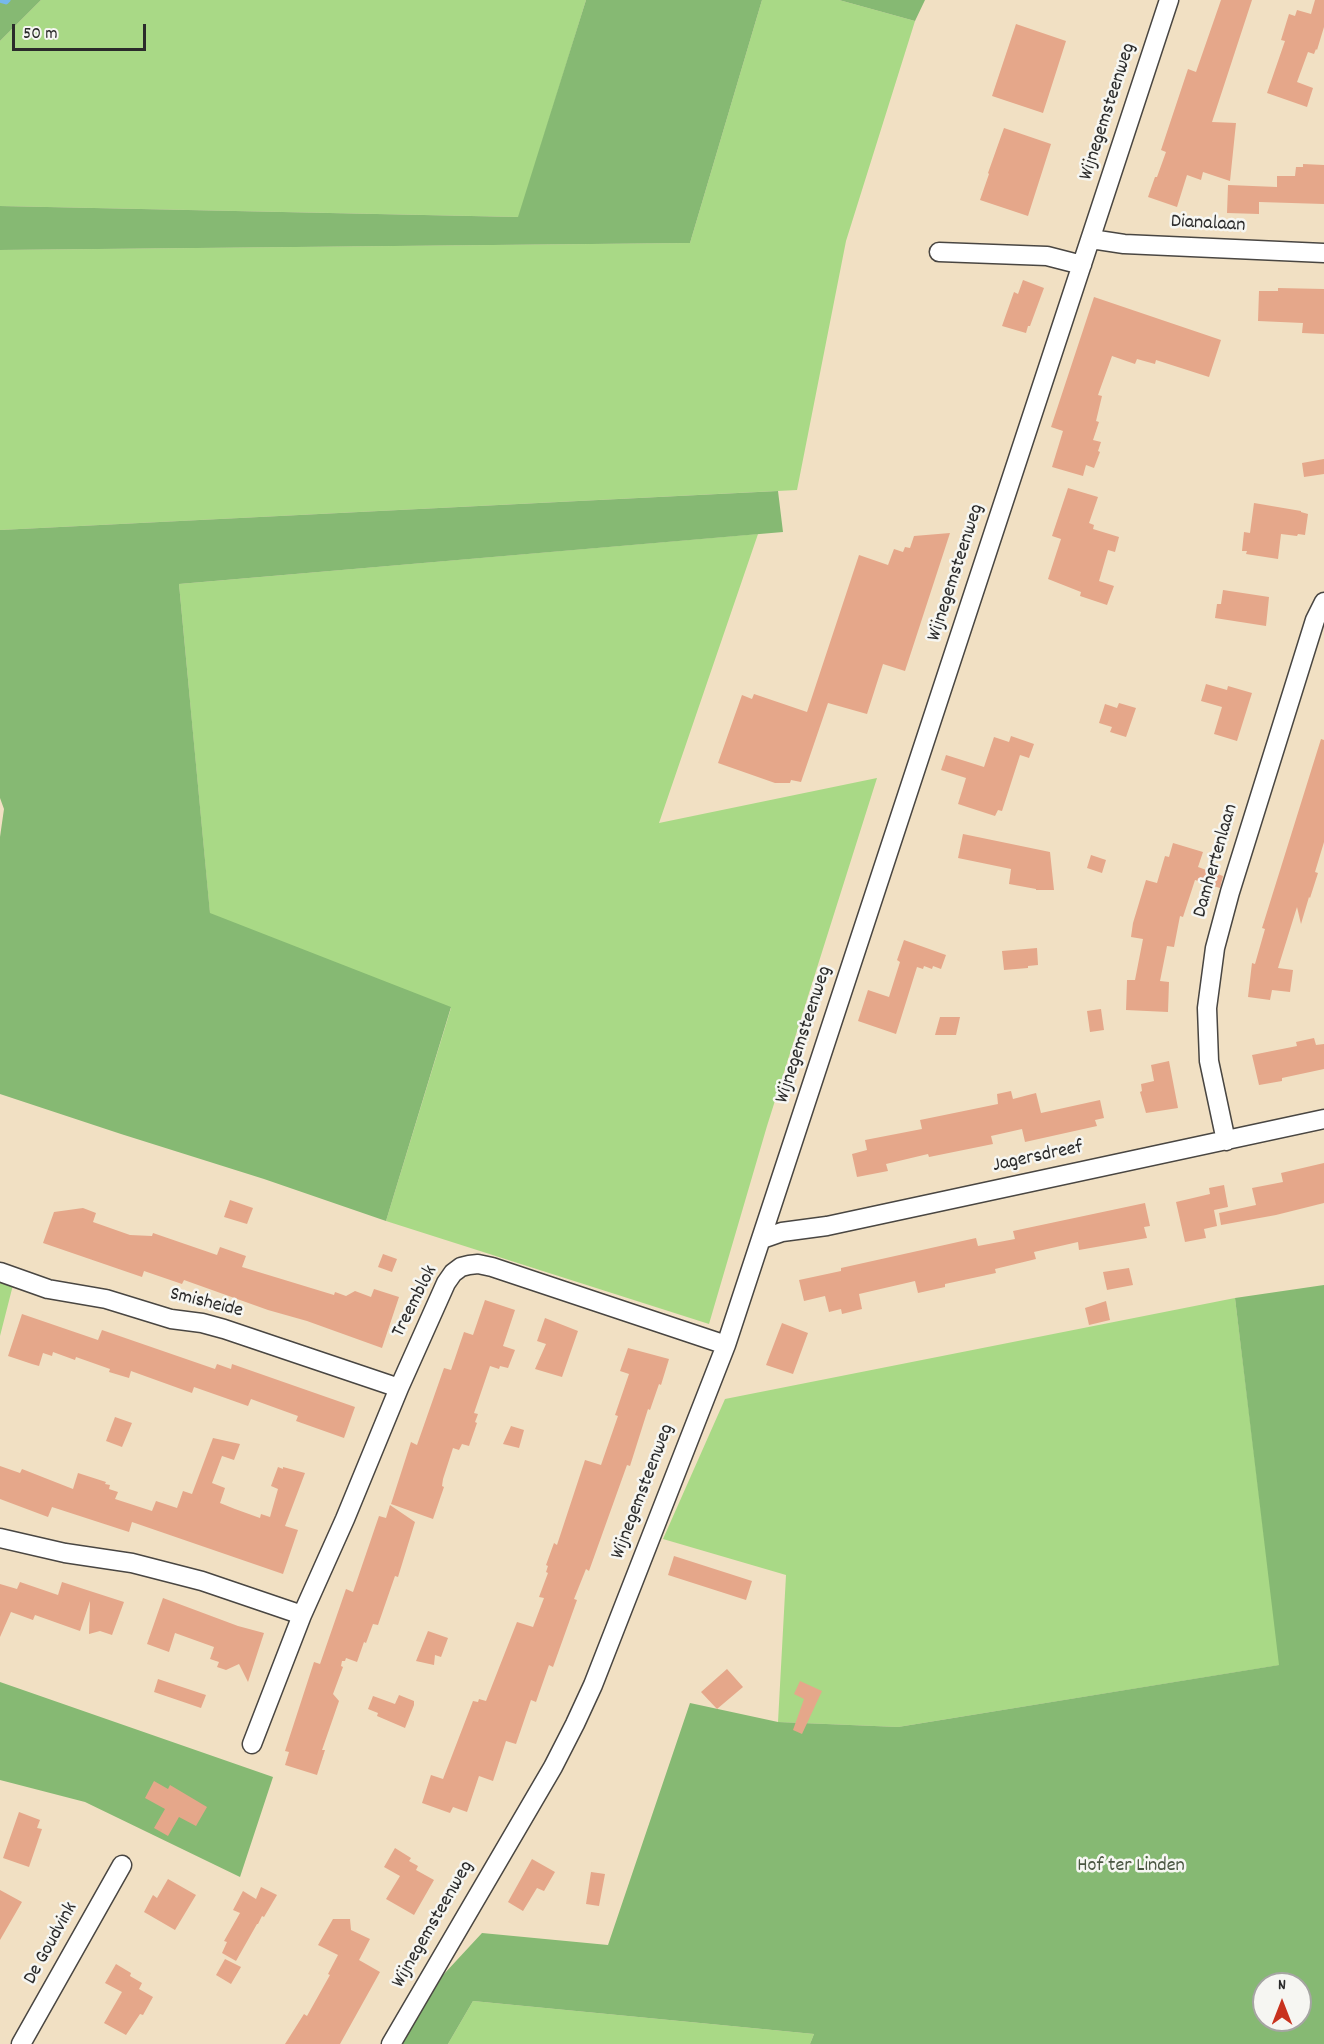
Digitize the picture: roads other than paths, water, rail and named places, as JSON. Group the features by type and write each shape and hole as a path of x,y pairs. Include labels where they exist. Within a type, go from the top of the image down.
{"street":[{"name":"Wijnegemsteenweg","path":"390,2044 553,1767 575,1724 593,1685 726,1345 1170,0"},
{"name":"Dianalaan","path":"1091,239 1124,244 1324,253"},
{"path":"939,252 1047,255 1082,265"},
{"name":"Damhertenlaan","path":"1226,1141 1208,1050 1207,1008 1215,948 1230,892 1308,642 1324,602"},
{"name":"Jagersdreef","path":"762,1239 782,1232 827,1226 1324,1119"},
{"name":"Treemblok","path":"252,1744 302,1615 345,1519 399,1388 446,1283 461,1267 478,1264 492,1267 726,1345"},
{"name":"Smisheide","path":"0,1272 48,1289 106,1299 171,1319 202,1323 224,1329 399,1388"},
{"path":"0,1538 65,1553 132,1563 202,1581 302,1615"},
{"name":"De Goudvink","path":"21,2044 122,1865"}],"waterway":[{"path":"0,0 6,2 8,0"}],"park label":[{"name":"Hof ter Linden","path":"1131,1867"}]}
